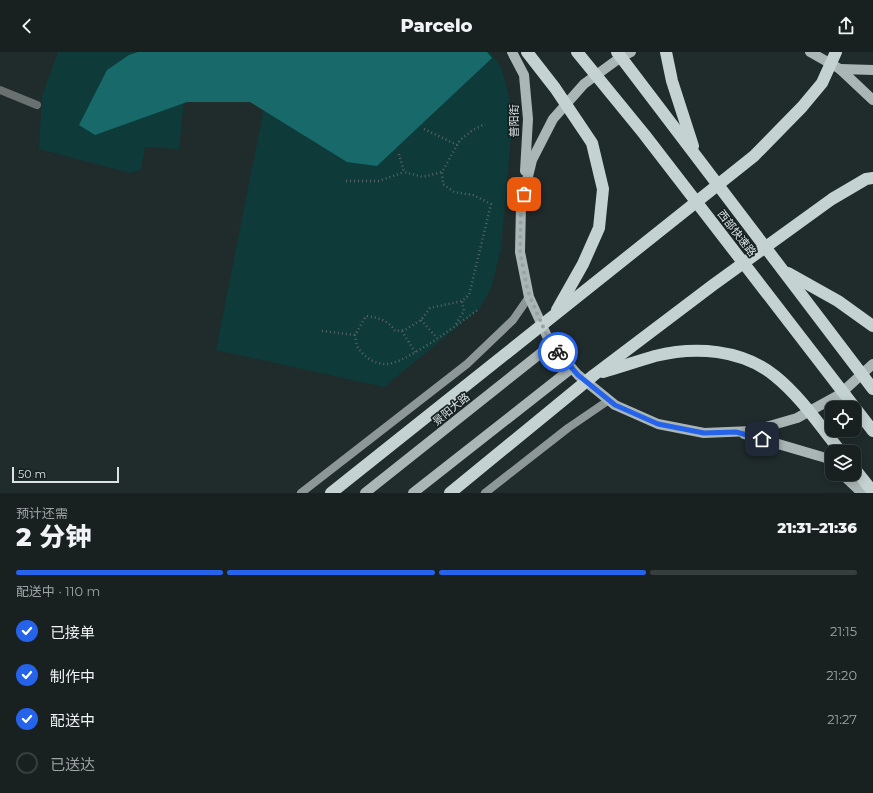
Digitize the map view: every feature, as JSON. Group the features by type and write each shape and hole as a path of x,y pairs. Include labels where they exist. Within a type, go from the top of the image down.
{"highway":[{"path":"527,52 555,88 592,143 603,189 598,228 583,264 553,317"},
{"name":"西部快速路","path":"577,52 648,140 873,431"},
{"name":"西部快速路","path":"617,52 873,389"},
{"path":"666,52 672,81 696,155"},
{"path":"331,493 754,156 802,107 822,83 836,52"},
{"path":"450,493 594,375 713,285 832,199 866,179 873,178"},
{"path":"784,270 838,301 873,326"},
{"path":"594,375 657,356 700,350 728,354 756,362 775,376 795,395 835,445"},
{"path":"861,477 873,492"}],"main road":[{"name":"普阳街","path":"512,52 524,76 528,119 524,194"},
{"path":"631,52 621,57 584,84 553,119 532,160 521,206 520,252 530,297 551,345 578,375 615,405 658,424 704,433 752,432 797,418 839,395 873,364"},
{"path":"810,52 840,69 873,100"},
{"path":"840,69 873,70"},
{"name":"景阳大路","path":"365,493 551,345"},
{"path":"413,493 572,368"},
{"path":"736,432 825,458"},
{"path":"849,481 862,493"}],"street":[{"path":"0,90 37,105"},
{"path":"301,493 467,364 513,320 530,297"},
{"path":"485,493 568,428 609,400"}],"path":[{"path":"479,309 455,327 406,358 386,364 371,360 358,349 354,335 366,316 379,318 391,325 395,331 405,330 421,320 430,308 462,301 469,295 491,204 472,195 454,192 443,184 442,172 460,140 473,130 485,124"},
{"path":"424,129 457,145"},
{"path":"399,154 404,172"},
{"path":"346,181 379,181 404,172 423,177 442,172"},
{"path":"455,327 464,311 462,301"},
{"path":"421,320 437,338"},
{"path":"322,330 354,335"},
{"path":"402,330 415,352"}],"shaded area":[{"path":"58,52 489,52 501,66 513,113 501,248 491,289 479,309 384,387 216,350 265,103 222,95 184,100 179,149 145,147 141,170 130,173 39,149 42,96"},
{"path":"138,52 487,52 492,58 377,166 347,162 250,102 187,102 95,135 79,125 107,70 129,55"}],"way so far":[{"path":"524,194 521,206 520,252 527,287 551,345 558,352"}],"route":[{"path":"558,352 578,375 615,405 658,424 704,433 736,432 762,439"}]}
